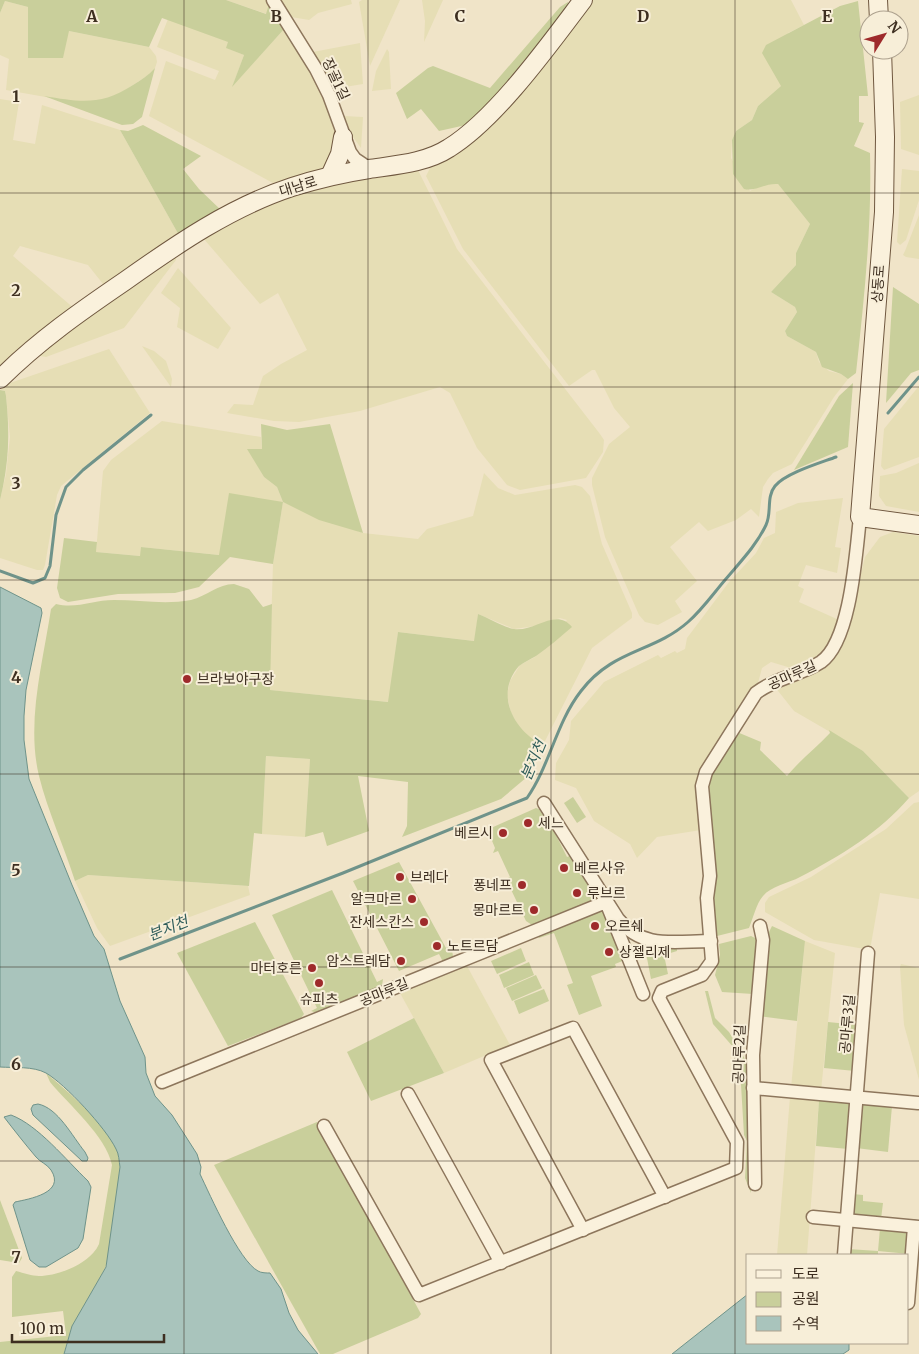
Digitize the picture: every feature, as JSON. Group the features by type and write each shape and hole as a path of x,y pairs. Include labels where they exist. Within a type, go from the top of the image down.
{"street":[{"name":"장골1길","path":"273,0 316,69 329,95 343,137 355,159 370,169"},
{"name":"대남로","path":"0,379 34,347 76,314 188,238 263,198 330,176 417,161 438,154 461,140 496,107 583,0"},
{"name":"상동로","path":"860,517 884,212 885,137 882,60"},
{"path":"330,176 340,154 343,137"},
{"path":"860,517 919,526"},
{"name":"공마루길","path":"324,1126 416,1294 421,1295 736,1168 736,1142 659,998 662,991 707,971 712,961 707,898 710,876 703,778 756,693 767,685 817,664 834,647 840,634 850,594 860,517"},
{"path":"544,803 606,902 626,929 641,938 659,941 711,941"},
{"path":"606,902 643,994"},
{"name":"공마루길","path":"162,1082 606,902"},
{"name":"공마루2길","path":"755,1184 753,1088 755,1019 763,940 760,926"},
{"name":"공마루3길","path":"844,1254 868,953"},
{"path":"583,1230 491,1060 573,1028 665,1197"},
{"path":"753,1088 918,1103"},
{"path":"408,1094 501,1263"},
{"path":"813,1217 917,1227 909,1295"}],"shaded area":[{"path":"226,0 266,0 269,4 267,14"},
{"path":"279,0 351,0 352,4 318,13 309,20 291,17"},
{"path":"362,0 400,0 370,66 359,2"},
{"path":"422,0 443,0 424,42 425,21"},
{"path":"592,0 791,0 804,25 788,33 781,86 758,106 752,120 736,131 732,140 731,158 750,191 766,183 778,184 810,224 796,253 796,265 771,292 795,307 797,312 785,331 787,336 816,352 819,362 829,371 841,374 848,379 834,397 792,464 773,473 768,479 763,487 759,517 751,509 736,520 708,531 699,522 670,547 697,581 675,601 682,612 658,625 645,622 639,615 605,537 592,485 592,478 609,444 630,427 614,408 595,370 592,370 569,386 463,249 426,176 430,168 463,150 491,127"},
{"path":"5,1 28,7 28,58 69,31 149,47 156,56 155,68 150,74 119,94 100,101 74,102 6,90 9,59 0,55 0,13"},
{"path":"168,19 229,42 227,48 244,55 233,85 285,28 313,74 325,100 338,143 327,170 273,183 149,116 166,61 215,80 219,71 157,47"},
{"path":"360,43 363,84 332,89 313,52"},
{"path":"387,49 389,52 391,89 372,91 376,71"},
{"path":"919,95 919,155 901,149 900,102"},
{"path":"0,99 19,102 13,140 35,144 42,105 120,130 180,237 107,289 88,265 20,246 13,256 76,310 0,374"},
{"path":"344,116 363,117 361,148 353,137"},
{"path":"902,169 919,171 919,200 906,240 900,245 897,242"},
{"path":"418,170 457,249 604,440 603,452 586,478 520,490 507,485 477,448 450,393 440,387 360,411 299,422 274,421 227,413 234,404 253,405 263,376 307,350 278,293 260,304 203,238 224,225 303,188"},
{"path":"919,215 919,259 903,255"},
{"path":"176,256 176,260 124,328 46,357 40,356 42,349"},
{"path":"178,268 231,328 218,349 177,327 180,308 161,293"},
{"path":"142,346 154,351 166,361 172,379 171,387"},
{"path":"109,349 150,413 61,486 57,495 43,570 37,570 0,558 0,500 6,474 10,437 5,391 0,390 7,384"},
{"path":"919,386 919,457 884,470 881,466 884,429"},
{"path":"162,421 261,437 262,449 248,449 264,477 277,487 283,502 220,555 141,547 141,556 96,552 103,471 111,460"},
{"path":"919,463 919,512 886,506 879,496 880,476 896,473"},
{"path":"484,473 498,488 515,495 575,485 582,487 590,496 602,544 632,613 632,618 592,648 543,745 532,740 520,729 511,713 507,695 510,681 520,665 535,657 567,620 560,618 535,626 514,629 478,614 475,641 398,632 389,702 269,690 273,564 283,502 363,533 418,539 427,529 473,516"},
{"path":"843,498 835,547 841,548 837,573 806,565 798,586 804,589 799,602 839,620 828,646 813,661 791,668 771,662 762,668 758,683 731,721 700,774 701,830 657,837 637,858 630,844 594,821 576,788 555,780 556,763 569,740 571,721 604,682 658,655 661,658 675,651 677,653 685,649 687,638 729,582 756,553 764,538 775,533 776,512 798,503"},
{"path":"893,532 919,536 919,791 909,798 863,751 794,711 775,687 822,667 856,594 865,557 880,537"},
{"path":"266,756 310,759 305,837 262,834"},
{"path":"919,802 919,899 880,893 870,950 814,940 765,912 765,903 769,897 811,877 886,829 914,803"},
{"path":"88,875 248,886 250,895 110,946 97,928 75,881"},
{"path":"805,941 835,953 821,1091 791,1088"},
{"path":"901,964 919,968 919,1080 904,1025"},
{"path":"467,966 510,1045 444,1073 400,993"},
{"path":"790,1097 819,1100 807,1254 777,1254"}],"green space":[{"path":"0,0 226,0 266,14 269,4 285,28 232,87 244,55 226,48 228,42 162,18 149,47 69,31 63,58 28,58 28,7 5,1 0,13"},
{"path":"858,1 859,60 864,60 868,96 859,96 859,122 864,123 854,146 870,153 869,236 864,291 856,373 848,379 841,374 822,367 816,352 787,336 785,331 797,312 795,307 771,292 796,265 796,253 810,224 778,184 748,190 744,189 733,174 732,140 736,131 752,120 758,106 781,86 762,53 766,45 840,6"},
{"path":"568,2 568,6 495,97 466,125 439,131 421,109 407,119 396,93 428,68 433,66 490,88 560,7"},
{"path":"155,68 142,117 133,124 122,125 44,96 80,101 100,99 121,92 145,77"},
{"path":"143,125 201,156 183,169 199,189 223,212 180,237 120,130 128,131"},
{"path":"893,287 919,304 919,370 911,373 886,403"},
{"path":"853,383 848,447 794,470 839,396"},
{"path":"0,390 5,391 6,396 8,436 7,461 0,500"},
{"path":"261,424 287,430 330,424 363,533 319,520 283,502 277,487 264,477 247,449 262,449"},
{"path":"229,493 283,502 273,564 230,557 199,587 175,593 118,594 68,602 60,598 57,588 64,538 97,542 96,552 140,556 141,547 219,555"},
{"path":"234,584 249,589 263,607 272,604 270,690 388,702 398,632 474,641 478,614 514,629 522,629 552,620 566,621 572,627 541,653 519,666 508,688 508,700 516,721 533,739 543,745 527,777 501,799 402,837 407,826 408,782 358,776 369,831 327,846 323,832 305,837 310,759 266,756 262,834 254,833 249,886 88,875 75,881 51,816 35,755 34,735 37,692 51,609 56,604 78,605 106,600 162,602 191,600 223,586"},
{"path":"829,730 863,751 909,798 886,821 844,852 800,877 775,887 766,893 758,903 749,928 717,936 715,933 711,898 714,878 709,784 715,766 737,732 761,742 760,750 787,776 830,733"},
{"path":"573,797 586,817 577,823 564,803"},
{"path":"536,808 544,811 567,857 572,855 597,896 596,900 532,925 526,921 506,879 510,877 498,851 493,853 495,848 488,831"},
{"path":"399,862 446,948 451,945 453,956 443,962 439,954 399,971 353,881"},
{"path":"332,890 377,982 383,979 382,986 317,1013 311,1011 317,1008 272,915"},
{"path":"603,909 625,960 615,964 616,967 591,976 602,1006 579,1015 567,985 573,983 554,933 539,938 537,934"},
{"path":"255,922 304,1014 301,1018 228,1046 177,953"},
{"path":"772,926 805,941 797,1021 759,1016 768,934"},
{"path":"751,936 757,939 753,994 722,992 715,975 720,955 719,944"},
{"path":"660,947 677,949 677,951 664,955 668,974 651,979 646,953"},
{"path":"521,948 526,961 497,974 491,961"},
{"path":"529,962 534,975 504,988 499,975"},
{"path":"536,975 542,988 512,1001 506,988"},
{"path":"544,989 549,1001 519,1014 514,1001"},
{"path":"705,991 708,991 715,1018 729,1032 749,1066 751,1193 745,1178 747,1141 744,1135 740,1068 734,1048 713,1024"},
{"path":"414,1018 444,1073 371,1101 347,1052"},
{"path":"828,1022 858,1025 855,1071 824,1068"},
{"path":"46,1073 97,1120 118,1152 120,1176 110,1249 105,1268 77,1319 67,1341 64,1354 0,1354 0,1342 66,1335 63,1311 12,1317 12,1277 16,1271 39,1276 56,1274 74,1267 95,1251 99,1244 112,1165 95,1132 50,1082"},
{"path":"819,1100 847,1102 852,1107 848,1149 816,1146"},
{"path":"865,1103 892,1106 888,1152 856,1148 860,1108"},
{"path":"317,1122 421,1314 418,1318 333,1354 320,1354 214,1165"},
{"path":"853,1194 863,1195 863,1201 883,1203 881,1219 855,1217 851,1213"},
{"path":"0,1200 22,1258 19,1263 0,1260"},
{"path":"880,1228 905,1230 910,1235 909,1254 878,1251"},
{"path":"848,1249 878,1251 878,1254 847,1254"}],"water":[{"path":"0,587 41,608 42,613 26,690 24,716 24,740 29,779 94,936 104,949 120,1001 145,1057 146,1073 155,1096 172,1115 197,1154 201,1167 200,1174 242,1255 259,1272 270,1273 281,1289 289,1313 298,1330 318,1354 64,1354 72,1326 106,1267 120,1167 117,1151 104,1130 64,1087 46,1073 35,1069 0,1067"},
{"path":"38,1104 52,1111 58,1117 85,1152 88,1158 87,1161 82,1161 33,1115 31,1109 33,1105"},
{"path":"11,1115 31,1127 51,1144 88,1181 91,1187 83,1239 78,1248 46,1267 39,1267 30,1260 13,1205 15,1202 44,1194 54,1184 54,1178 51,1170 36,1157 4,1117"},
{"path":"746,1296 746,1344 849,1344 849,1350 843,1354 672,1354"}],"waterway":[{"name":"분지천","path":"888,413 919,377"},
{"path":"0,571 33,583 45,578 50,566 56,515 66,487 83,470 151,415"},
{"name":"분지천","path":"120,959 343,873 527,798 542,772 572,703 593,677 606,667 661,640 688,622 707,602 757,540 768,520 772,490 775,486 795,473 836,457"}],"place":[{"name":"브라보야구장","path":"187,679"},
{"name":"세느","path":"528,823"},
{"name":"베르시","path":"503,833"},
{"name":"베르사유","path":"564,868"},
{"name":"브레다","path":"400,877"},
{"name":"퐁네프","path":"522,885"},
{"name":"루브르","path":"577,893"},
{"name":"알크마르","path":"412,899"},
{"name":"몽마르트","path":"534,910"},
{"name":"잔세스칸스","path":"424,922"},
{"name":"오르쉐","path":"595,926"},
{"name":"노트르담","path":"437,946"},
{"name":"상젤리제","path":"609,952"},
{"name":"암스트레담","path":"401,961"},
{"name":"마터호른","path":"312,968"},
{"name":"슈피츠","path":"319,983"}]}
